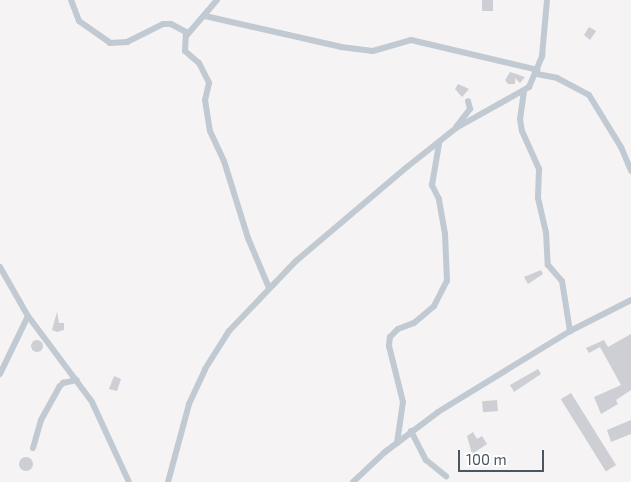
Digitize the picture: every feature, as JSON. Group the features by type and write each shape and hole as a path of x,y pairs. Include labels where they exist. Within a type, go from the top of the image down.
{"street":[{"path":"70,0 79,21 110,43 125,42 163,24 171,24 187,35"},
{"path":"217,0 187,35 185,51 199,63 209,83 205,100 210,131 224,162 248,238 269,288"},
{"path":"456,128 524,91 537,72 543,50 547,0"},
{"path":"205,16 273,34 363,51 375,51 411,40 557,78 589,95 621,147 631,171"},
{"path":"524,91 522,131 539,169 538,198 546,232 548,265 560,277 564,288 570,331"},
{"path":"168,482 189,404 205,369 229,331 303,254 456,128 470,110 468,101"},
{"path":"396,443 403,402 389,346 390,337 398,329 414,323 434,306 448,281 445,234 439,199 432,185 439,143"},
{"path":"0,266 28,316 92,402 129,482"},
{"path":"354,482 411,431 570,331 631,300"},
{"path":"0,374 28,316"},
{"path":"33,448 41,420 59,387 63,383 76,380"},
{"path":"411,431 426,460 446,476"}],"building":[{"path":"482,0 493,0 493,11 482,11"},
{"path":"589,27 596,31 590,40 584,35"},
{"path":"510,72 525,77 520,83 515,78 515,84 508,84 505,80"},
{"path":"458,84 469,89 462,97 455,89"},
{"path":"541,270 543,274 528,284 524,277"},
{"path":"57,312 59,323 64,323 64,330 57,332 52,330"},
{"path":"631,334 631,390 616,400 618,404 601,414 594,397 621,385 600,347 589,353 586,348 604,340 608,347"},
{"path":"37,340 43,346 37,352 31,346"},
{"path":"538,369 541,374 514,392 510,385"},
{"path":"114,376 121,379 117,391 109,389"},
{"path":"571,393 616,465 606,471 561,399"},
{"path":"497,400 498,411 483,412 482,401"},
{"path":"631,420 631,434 611,442 607,430"},
{"path":"473,432 477,439 482,436 487,444 472,454 467,436"},
{"path":"26,457 31,459 33,464 31,469 26,471 21,469 19,464 21,459"}]}
